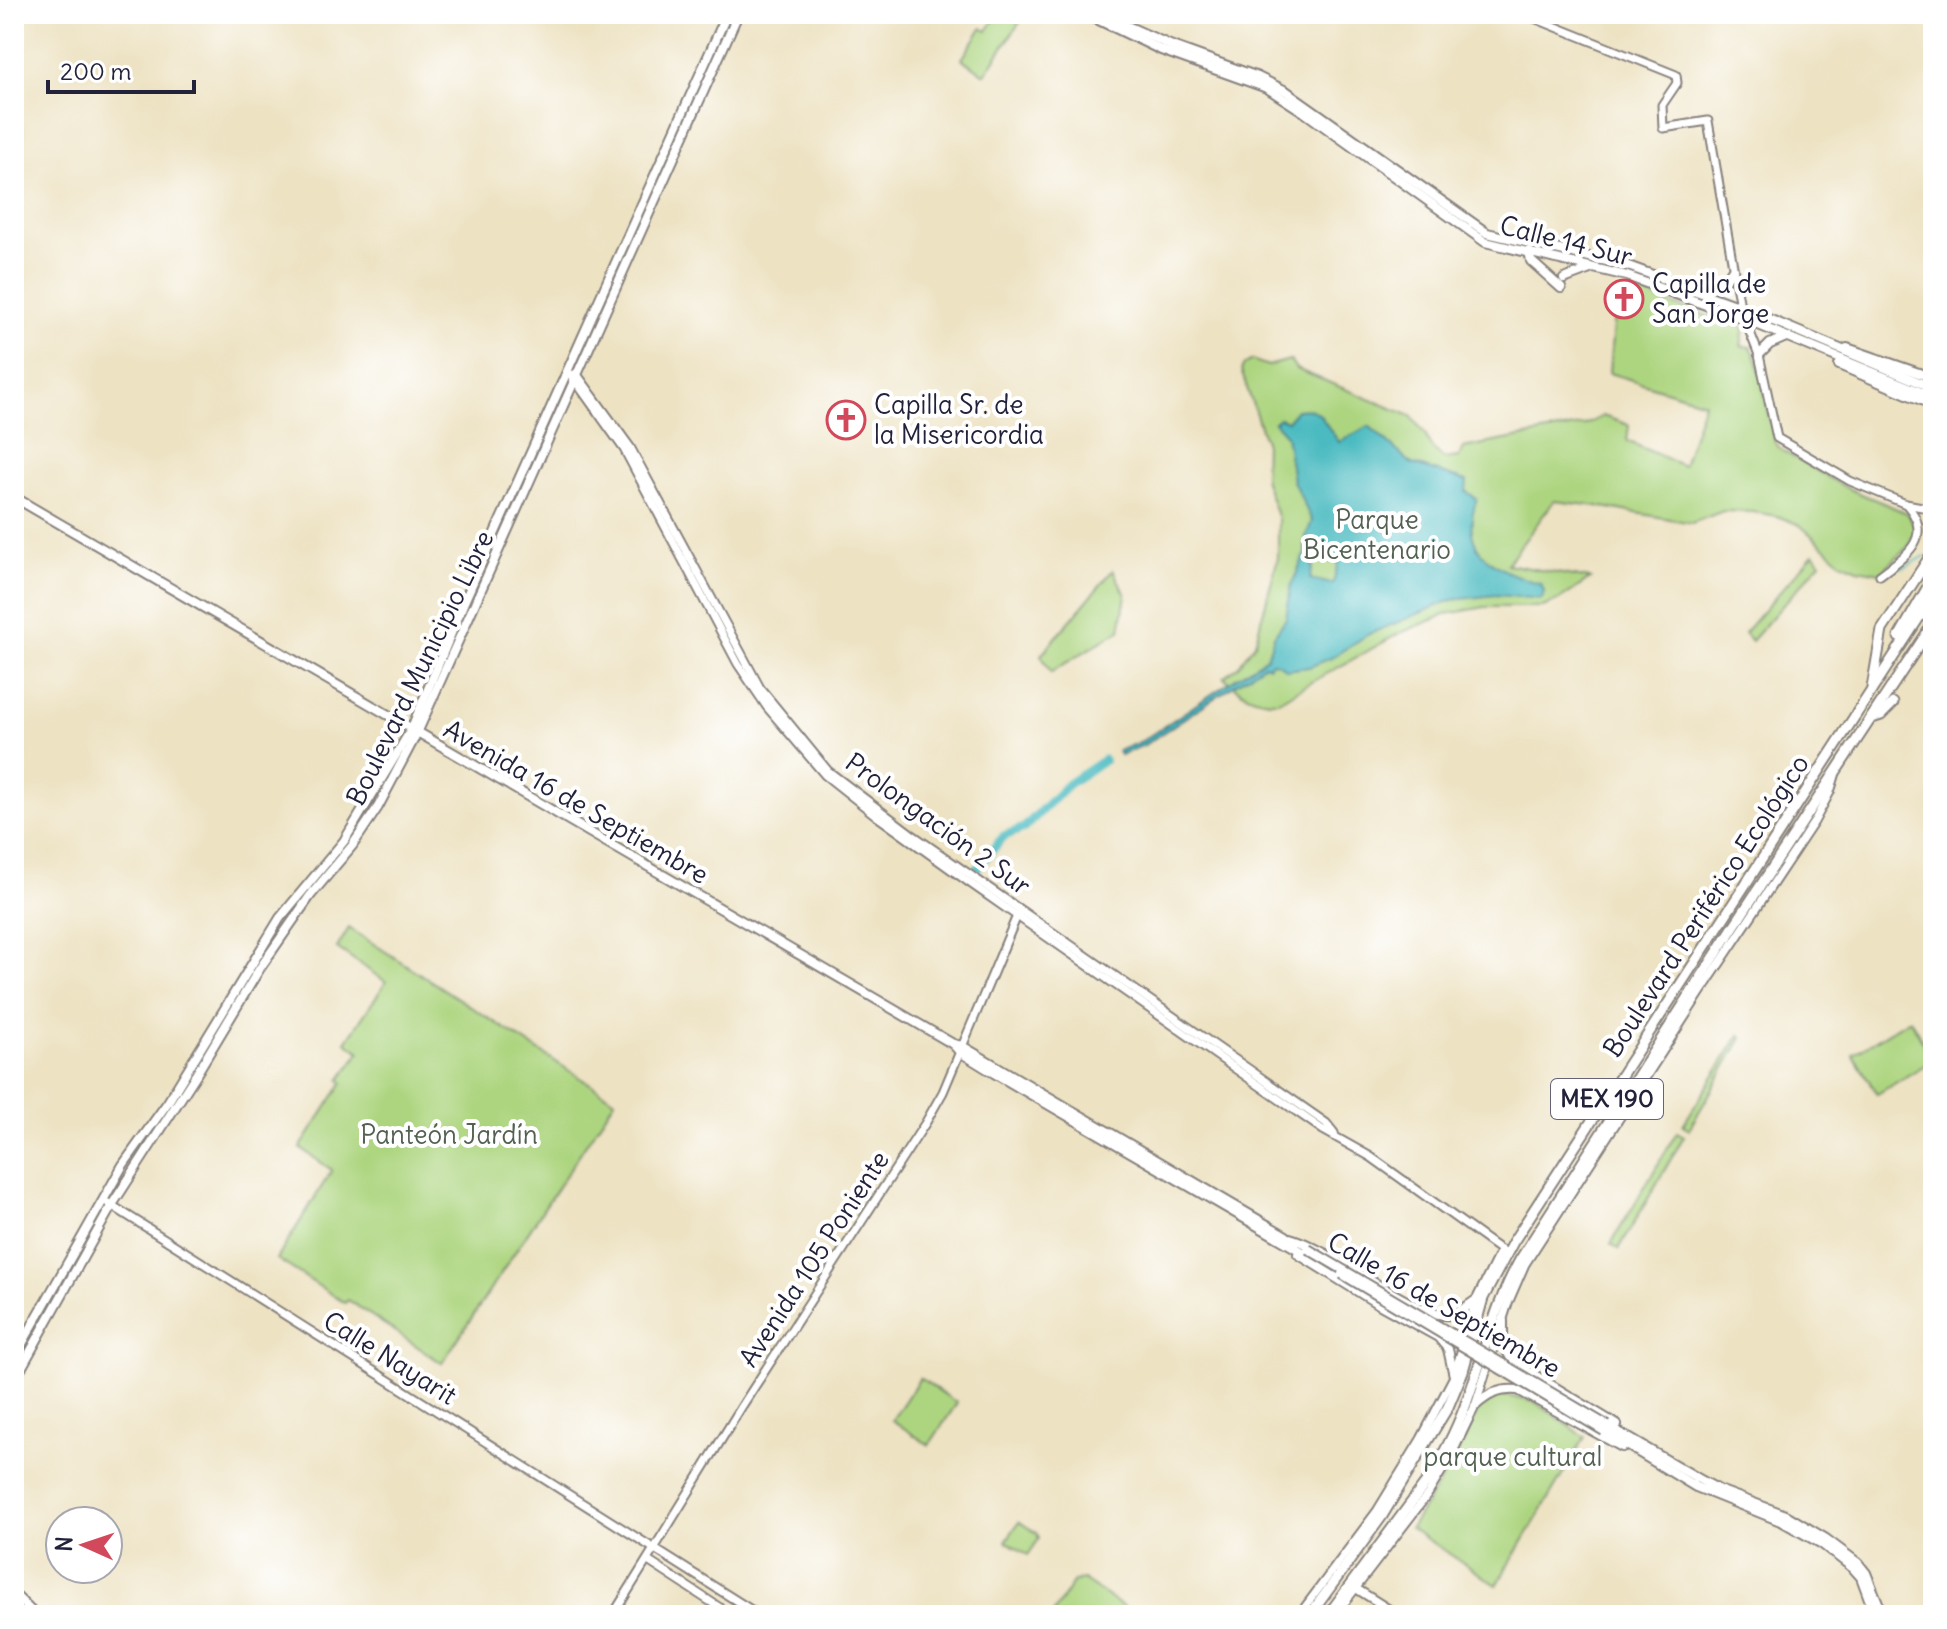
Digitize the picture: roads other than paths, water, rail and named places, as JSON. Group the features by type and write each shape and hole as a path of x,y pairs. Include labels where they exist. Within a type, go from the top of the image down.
{"highway":[{"path":"1871,690 1882,630 1933,552"},
{"path":"1879,680 1883,665 1933,578"},
{"name":"Boulevard Periférico Ecológico","path":"1310,1615 1382,1516 1448,1407 1463,1371 1483,1298 1504,1252 1933,596"},
{"name":"Boulevard Periférico Ecológico","path":"1328,1615 1352,1586 1442,1457 1465,1405 1501,1300 1520,1260 1734,926 1933,624"},
{"path":"1909,664 1933,636"},
{"path":"1872,718 1881,715 1893,703"}],"main road":[{"name":"Boulevard Municipio Libre","path":"14,1358 123,1165 168,1102 280,918 344,841 414,732 464,602 727,14"},
{"name":"Boulevard Municipio Libre","path":"14,1381 112,1205 260,968 378,807 577,379 738,14"},
{"name":"Calle 14 Sur","path":"1086,14 1161,50 1267,88 1480,239 1628,266 1740,307 1933,397"},
{"name":"Calle 14 Sur","path":"1100,14 1149,37 1278,86 1477,228 1530,249 1645,282 1808,346 1933,388"},
{"path":"1530,249 1531,261 1563,284 1595,267"},
{"path":"1696,290 1717,287 1733,269"},
{"path":"1759,355 1783,336"},
{"path":"1827,345 1844,347 1933,378"},
{"path":"1808,346 1817,356 1933,405"},
{"name":"Avenida 16 de Septiembre","path":"14,497 958,1047"},
{"name":"Calle 16 de Septiembre","path":"958,1047 1606,1428 1704,1491 1783,1522 1822,1544 1861,1577 1875,1615"},
{"path":"1290,1241 1326,1253 1427,1312 1448,1315 1476,1300"},
{"path":"1290,1241 1303,1259 1438,1337 1448,1349 1454,1376"},
{"path":"1503,1321 1503,1344 1513,1362 1631,1433 1649,1454"},
{"path":"1475,1406 1483,1398 1500,1390 1518,1390 1610,1441 1649,1454"},
{"name":"Calle 16 de Septiembre","path":"1649,1454 1719,1490 1786,1515 1826,1539 1858,1563 1866,1573 1883,1615"},
{"path":"14,1594 35,1615"}],"street":[{"path":"1524,14 1672,71 1677,78 1662,105 1663,128 1708,121 1740,307 1759,355 1774,431 1779,440 1850,481 1906,504 1933,509"},
{"name":"Prolongación 2 Sur","path":"570,369 629,458 738,664 767,707 825,775 858,802 1326,1123 1336,1135 1504,1252"},
{"path":"1880,575 1906,555 1918,539 1916,518 1906,504"},
{"name":"Boulevard Periférico Ecológico","path":"1335,1615 1352,1586 1438,1480 1475,1406 1508,1303 1525,1264 1814,822 1836,774"},
{"name":"Avenida 105 Poniente","path":"613,1615 742,1406 943,1092 958,1047 1018,912"},
{"name":"Calle Nayarit","path":"103,1200 759,1615"},
{"path":"1299,1615 1396,1482 1454,1376 1476,1300 1504,1252"},
{"path":"648,1561 731,1615"},
{"path":"1352,1586 1398,1615"}],"water":[{"path":"1310,409 1319,414 1339,442 1369,426 1412,464 1467,481 1466,491 1477,499 1472,534 1477,546 1496,565 1541,584 1544,591 1542,599 1496,595 1452,600 1369,634 1331,658 1309,667 1287,670 1278,663 1265,664 1144,745 1120,755 1118,751 1142,741 1267,657 1274,636 1286,618 1291,586 1305,554 1306,537 1312,521 1293,481 1286,435 1274,422 1279,418 1287,421 1296,410","holes":["1314,558 1338,562 1333,584 1310,579"]}],"waterway":[{"path":"1895,568 1906,567 1925,556"},
{"path":"975,870 1006,835 1022,828 1070,781 1105,759"},
{"path":"975,871 1004,836 1024,828 1068,784 1104,760"}],"place":[{"name":"Capilla de San Jorge","path":"1624,299"},
{"name":"Capilla Sr. de la Misericordia","path":"846,420"}],"park label":[{"name":"Parque Bicentenario","path":"1377,535"},
{"name":"Panteón Jardín","path":"449,1135"},
{"name":"parque cultural","path":"1513,1457"}]}
